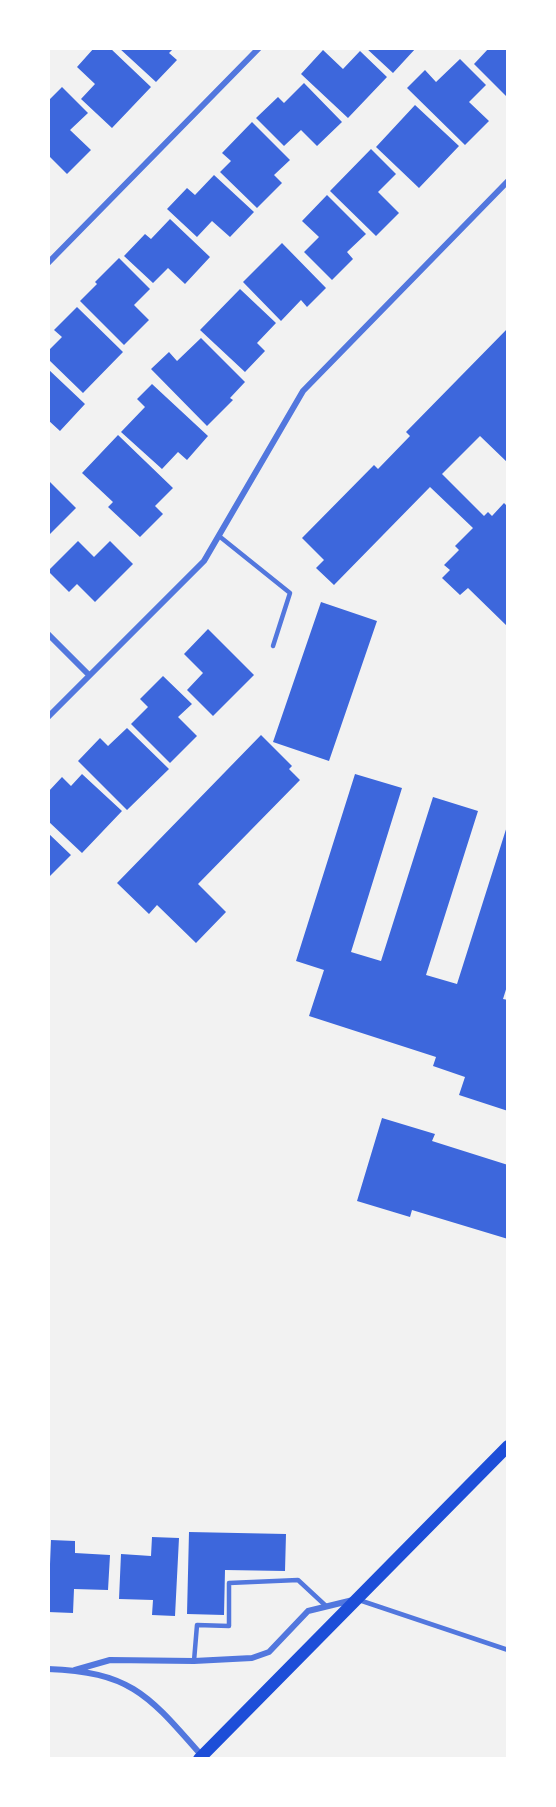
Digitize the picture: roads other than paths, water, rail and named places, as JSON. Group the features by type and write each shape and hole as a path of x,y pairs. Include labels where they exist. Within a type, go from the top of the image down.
{"main road":[{"path":"201,1758 508,1446"}],"street":[{"path":"48,263 259,48"},
{"path":"48,717 204,561 303,391 508,181"},
{"path":"48,634 89,675"},
{"path":"75,1670 110,1660 194,1661 252,1658 269,1652 308,1611 357,1600"},
{"path":"48,1669 75,1670 113,1678 139,1690 160,1708 201,1758"}],"lane":[{"path":"219,536 290,593 273,646"},
{"path":"194,1661 197,1625 228,1626 229,1583 298,1580 326,1606"},
{"path":"357,1600 508,1650"}]}
